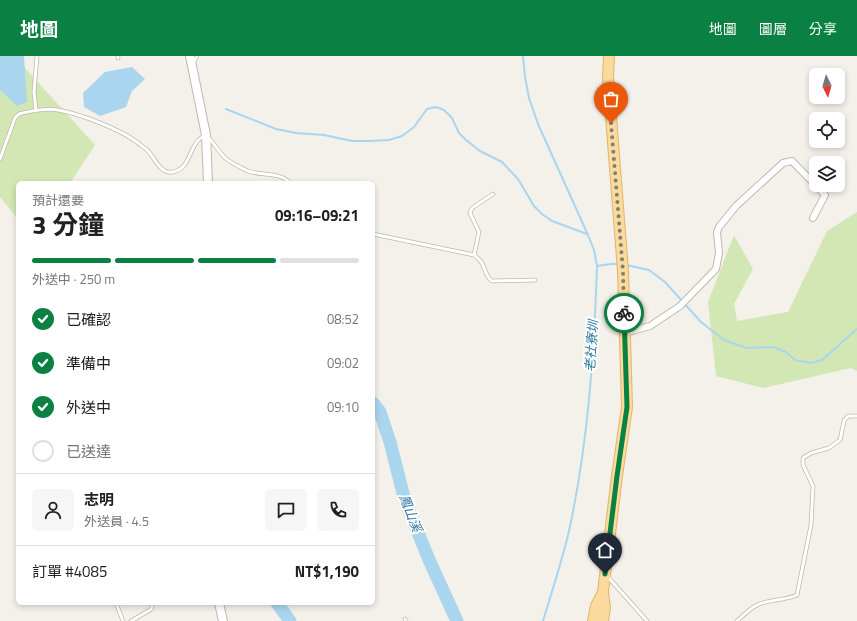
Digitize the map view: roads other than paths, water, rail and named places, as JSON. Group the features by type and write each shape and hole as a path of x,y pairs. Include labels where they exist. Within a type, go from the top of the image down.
{"main road":[{"path":"603,621 605,608 603,592 605,574 627,407 623,271 608,78 609,56"},
{"path":"593,621 596,606 603,592"}],"street":[{"path":"190,60 206,136 208,181"},
{"path":"625,334 650,326 680,306 716,269 719,253 717,232 719,227 736,206 783,163 792,161 825,195 813,218"},
{"path":"219,605 223,621"}],"lane":[{"path":"36,111 34,92 37,56"},
{"path":"190,60 195,61 197,56"},
{"path":"0,159 16,118 19,114 49,109 58,110 106,125 134,140 147,150 165,172 171,173 183,167 188,161 196,143 206,136 230,162 249,171 263,175 282,177 287,181"},
{"path":"474,255 479,232 470,213 472,208 493,194"},
{"path":"375,234 474,255 484,264 488,277 492,281 535,280"},
{"path":"737,621 758,604 791,598 797,595 811,524 813,486 804,465 803,458 811,453 830,448 840,440 844,421 848,416 857,416"},
{"path":"605,574 647,621"},
{"path":"117,605 123,621"},
{"path":"131,621 150,610 152,605"}],"water":[{"path":"0,56 24,56 27,102 17,106 0,90"},
{"path":"132,67 145,79 132,91 126,107 100,116 84,107 83,93 105,72"}],"waterway":[{"name":"老社寮圳","path":"523,56 529,98 538,124 588,235 594,250 597,266 592,366 576,498 560,565 543,621"},
{"path":"226,109 276,129 296,133 324,135 352,141 370,141 389,140 402,136 414,127 427,109 436,107 444,110 452,118 459,133 466,140 480,151 502,162 518,179 534,206 542,214 552,221 587,234"},
{"path":"597,266 620,264"},
{"path":"626,265 649,270 665,282 701,322 724,340 747,348 773,347 786,352 795,360 811,363 822,360 857,329"},
{"name":"鳳山溪","path":"375,406 380,412 390,442 405,501 430,562 457,621"},
{"name":"鳳山溪","path":"278,605 290,621"}]}
